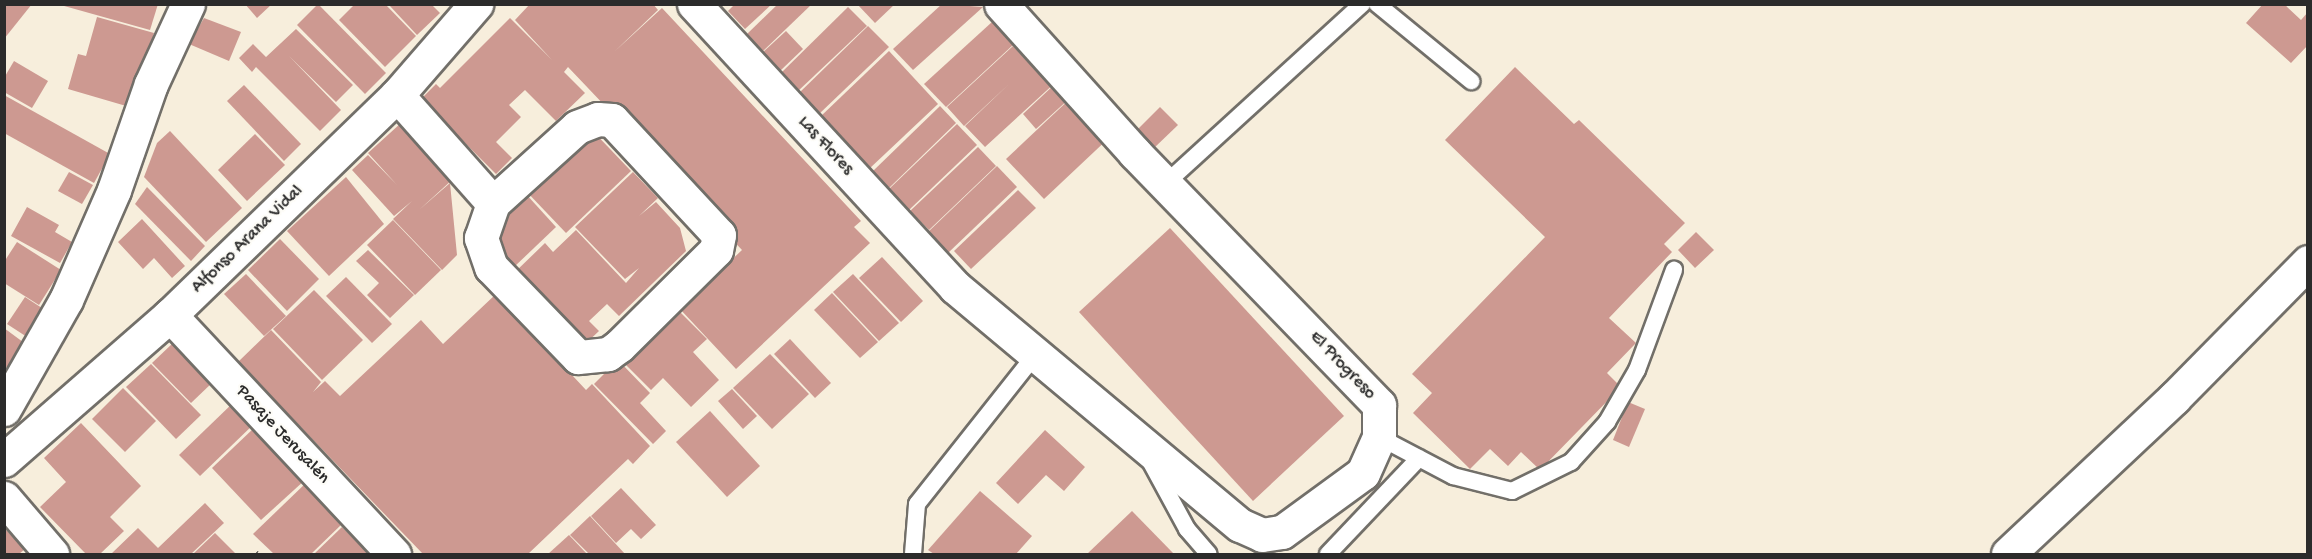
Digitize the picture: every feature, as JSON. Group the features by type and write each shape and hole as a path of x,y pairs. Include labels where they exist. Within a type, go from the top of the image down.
{"street":[{"path":"4,409 66,300 114,190 151,84 188,4"},
{"name":"Alfonso Arana Vidal","path":"4,460 170,315 397,94 476,4"},
{"name":"Las Flores","path":"694,4 955,287"},
{"name":"El Progreso","path":"955,287 1240,525 1262,535 1282,532 1363,473 1379,437 1379,405 1165,184 1001,4"},
{"path":"397,94 493,203"},
{"path":"598,118 612,120 719,235 716,250 619,346 608,354 578,357 491,267 481,238 493,203 577,127 598,118"},
{"path":"2008,555 2174,398 2307,262"},
{"name":"Pasaje Jerusalén","path":"170,315 394,555"},
{"path":"4,498 52,555"}],"lane":[{"path":"1165,184 1362,4"},
{"path":"1377,4 1472,81"},
{"path":"1379,437 1453,476 1512,491 1571,462 1607,422 1637,370 1674,270"},
{"path":"913,555 917,504 1036,354"},
{"path":"1139,441 1186,530 1209,555"},
{"path":"1328,555 1419,458"}],"building":[{"path":"4,4 32,4 4,39"},
{"path":"57,4 158,4 150,30"},
{"path":"245,4 272,4 257,18"},
{"path":"318,4 386,73 365,94 297,25"},
{"path":"355,4 385,4 416,36 385,67 339,20"},
{"path":"530,4 653,4 658,10 614,52 662,8 861,221 854,227 870,243 736,369 680,309 742,250 568,67 564,72 585,93 556,121 525,90 509,105 521,117 496,142 512,158 496,174 421,99 436,84 440,88 510,18 552,60 515,20"},
{"path":"735,4 772,4 745,29 728,11"},
{"path":"778,4 812,4 762,52 746,35"},
{"path":"857,4 895,4 875,23"},
{"path":"942,4 983,7 913,70 893,49"},
{"path":"2263,4 2284,4 2301,20 2308,12 2308,45 2291,63 2246,23"},
{"path":"389,5 432,5 440,13 417,35"},
{"path":"848,7 867,26 797,92 780,74"},
{"path":"97,17 154,33 133,108 68,89 78,54 86,56"},
{"path":"204,18 241,32 229,61 189,44"},
{"path":"992,22 1013,45 946,107 924,84"},
{"path":"868,26 889,47 818,115 798,94"},
{"path":"296,29 353,85 336,102 289,56 341,110 320,131 256,67 252,72 239,58 253,44 266,57"},
{"path":"786,31 803,49 779,72 761,54"},
{"path":"1013,46 1031,65 1037,60 1057,81 985,147 965,126 1009,84 964,126 947,107"},
{"path":"889,51 938,104 869,169 820,117"},
{"path":"14,61 48,81 32,108 4,92 4,78"},
{"path":"1515,67 1574,124 1579,120 1685,223 1664,244 1672,252 1609,318 1636,343 1607,373 1621,387 1540,470 1521,452 1508,466 1490,449 1470,469 1413,413 1432,393 1412,374 1545,237 1445,140"},
{"path":"1056,83 1070,98 1036,129 1023,114"},
{"path":"244,85 301,144 284,161 227,101"},
{"path":"4,95 110,154 94,183 4,133"},
{"path":"1074,95 1112,135 1044,199 1006,159"},
{"path":"940,106 956,123 888,189 872,172"},
{"path":"1160,107 1178,125 1153,149 1136,131"},
{"path":"401,123 453,179 419,210 450,183 457,255 442,270 393,219 412,201 394,216 352,170 368,155 397,185 368,153"},
{"path":"957,124 977,145 909,210 889,189"},
{"path":"590,128 631,171 566,233 525,190"},
{"path":"170,131 242,208 206,242 144,177 157,143"},
{"path":"255,134 285,165 247,201 218,170"},
{"path":"978,147 996,166 929,230 910,211"},
{"path":"997,166 1017,187 948,253 928,232"},
{"path":"69,172 93,185 82,204 58,191"},
{"path":"633,172 658,198 639,216 656,202 680,228 686,251 619,316 607,304 589,321 599,331 581,348 512,275 545,243 553,252 576,230 626,283 639,268 625,279 575,227"},
{"path":"346,177 384,224 329,276 287,231"},
{"path":"147,187 205,246 191,261 135,204"},
{"path":"1018,190 1036,208 971,269 954,251"},
{"path":"526,194 556,227 513,268 482,236"},
{"path":"27,207 59,225 55,232 72,242 60,263 11,236"},
{"path":"142,219 185,266 172,278 154,258 143,269 118,242"},
{"path":"393,220 441,270 415,295 367,245"},
{"path":"1170,228 1344,416 1253,501 1079,312"},
{"path":"1696,232 1714,250 1695,268 1678,250"},
{"path":"280,239 319,279 287,311 248,270"},
{"path":"17,242 61,270 39,305 4,283 4,262"},
{"path":"368,250 414,295 390,318 367,295 379,283 356,261"},
{"path":"882,257 923,301 901,322 859,278"},
{"path":"246,274 286,316 264,336 224,294"},
{"path":"853,274 899,323 879,341 833,292"},
{"path":"346,277 392,324 372,343 326,296"},
{"path":"314,290 363,340 322,380 273,329"},
{"path":"832,293 878,342 860,358 814,310"},
{"path":"496,294 586,390 592,384 650,446 633,464 628,459 528,554 423,554 238,362 271,330 321,382 313,392 325,381 340,396 421,320 443,344"},
{"path":"25,297 45,310 27,337 7,324"},
{"path":"679,311 707,339 693,352 719,380 691,407 663,378 651,390 624,363 661,319 665,324"},
{"path":"4,328 27,345 9,369 4,365"},
{"path":"790,339 831,383 815,398 774,354"},
{"path":"174,342 213,382 191,403 152,363"},
{"path":"770,354 809,394 772,429 733,388"},
{"path":"618,360 650,393 640,403 666,431 653,444 594,384"},
{"path":"151,364 201,415 176,439 126,387"},
{"path":"123,388 156,421 125,452 92,419"},
{"path":"732,389 757,416 743,429 718,401"},
{"path":"235,401 256,422 200,476 179,455"},
{"path":"1628,402 1645,409 1629,447 1613,440"},
{"path":"710,411 760,466 727,497 676,442"},
{"path":"81,423 141,486 110,517 124,531 100,554 86,554 40,507 66,482 44,458"},
{"path":"255,427 305,480 261,520 212,468"},
{"path":"1045,430 1085,467 1064,491 1046,475 1018,504 996,483"},
{"path":"308,481 342,524 311,554 274,554 253,534"},
{"path":"621,488 656,525 641,539 631,529 616,543 591,516"},
{"path":"980,491 1032,536 1016,554 934,554 928,550"},
{"path":"205,503 224,523 191,554 111,554 138,528 158,548"},
{"path":"1132,511 1174,554 1087,554"},
{"path":"590,516 625,554 589,554 570,535"},
{"path":"342,527 369,554 314,554"},
{"path":"4,528 25,549 19,554 4,554"},
{"path":"215,533 236,554 193,554"},
{"path":"569,535 587,554 548,554"}]}
